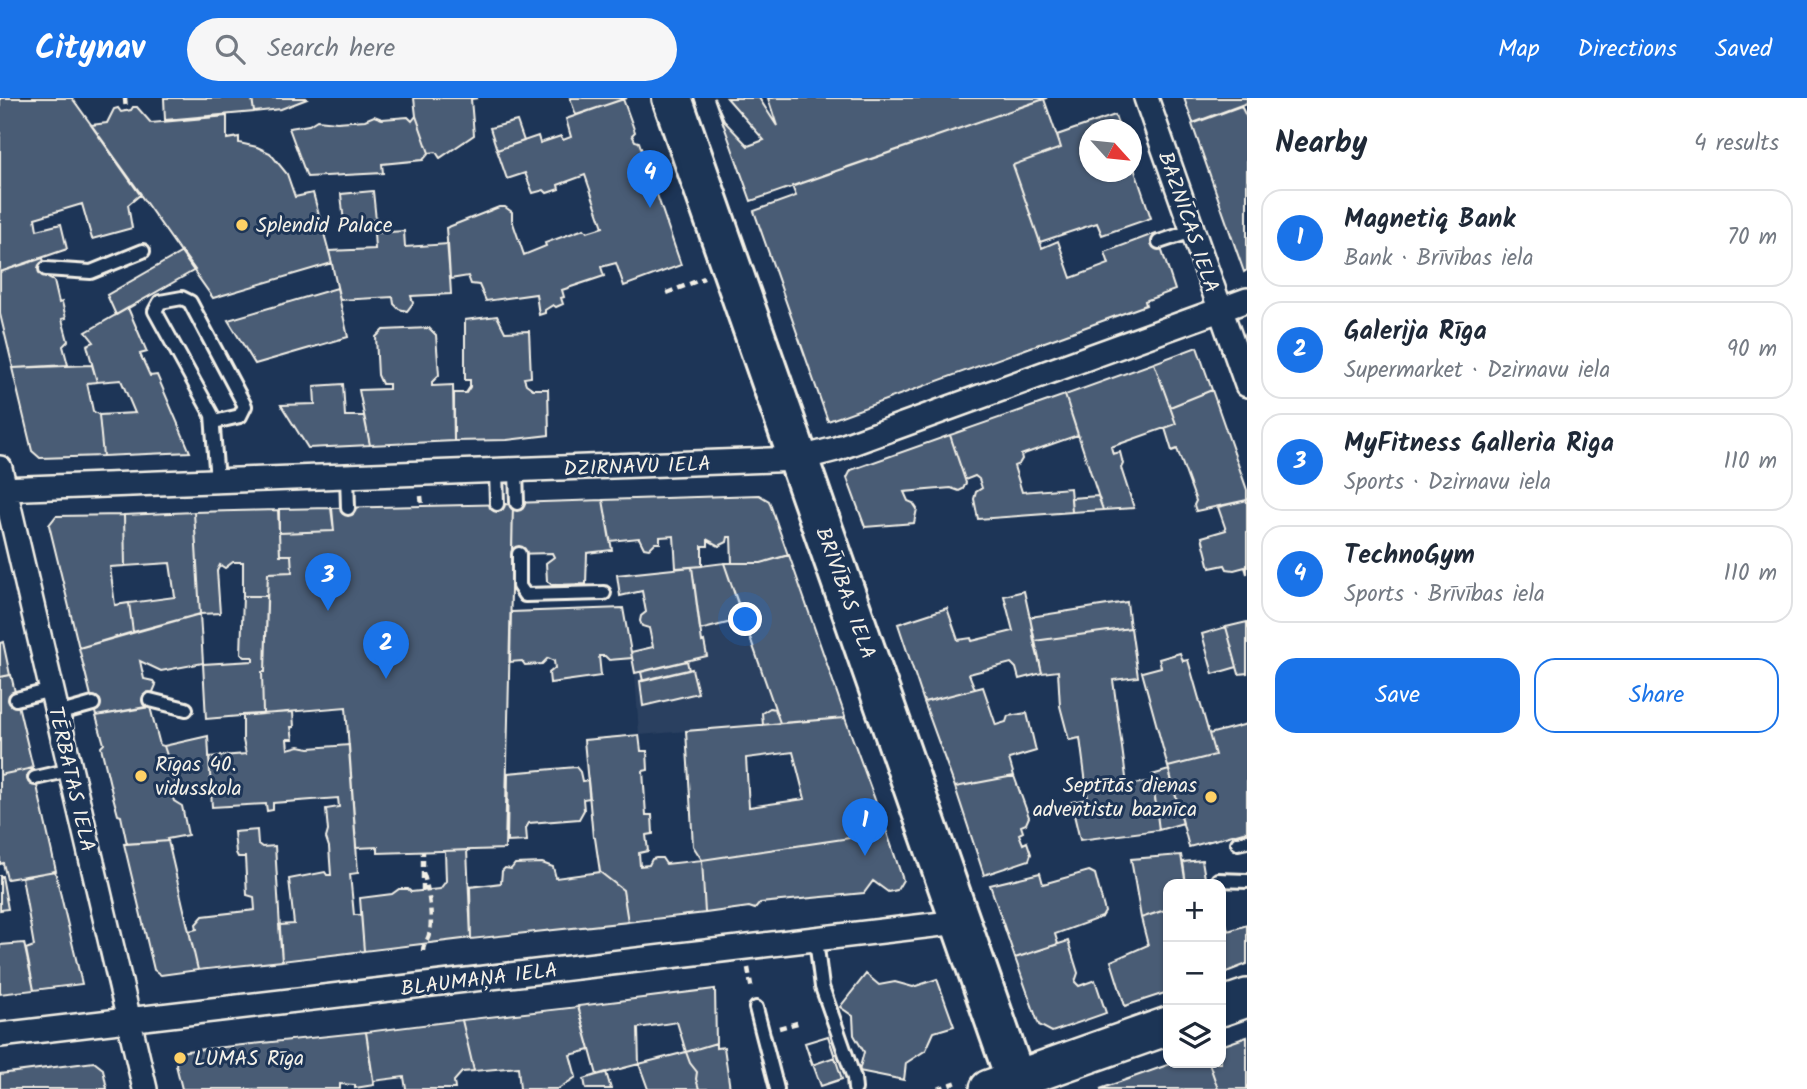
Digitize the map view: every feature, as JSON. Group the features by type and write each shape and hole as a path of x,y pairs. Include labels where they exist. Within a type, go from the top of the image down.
{"highway":[{"name":"BRĪVĪBAS IELA","path":"672,98 959,922 1007,1086"}],"main road":[{"path":"1226,1005 1247,998"},
{"path":"1007,1086 1163,1028"}],"street":[{"name":"BAZNĪCAS IELA","path":"1146,98 1247,385"},
{"name":"DZIRNAVU IELA","path":"2,482 217,481 797,459 836,449 1247,300"},
{"name":"TĒRBATAS IELA","path":"2,482 145,1089"},
{"name":"BLAUMAŅA IELA","path":"0,1035 959,922"}],"lane":[{"path":"1159,242 1192,231"},
{"path":"46,269 91,272 143,251"},
{"path":"214,422 240,416 245,406 190,302 182,298 160,302 155,312 214,422 217,481"},
{"path":"506,471 517,503"},
{"path":"497,505 506,471"},
{"path":"347,477 348,508"},
{"path":"519,554 519,586 525,595 604,593"},
{"path":"16,699 52,690"},
{"path":"150,700 186,709"},
{"path":"57,714 93,704"},
{"path":"35,778 70,770"},
{"path":"1226,880 1247,881"},
{"path":"816,940 822,987 854,1078 855,1089"},
{"path":"756,1008 777,1089"}],"path":[{"path":"125,98 126,111"},
{"path":"423,852 423,891"},
{"path":"423,872 429,890 430,935 423,945 423,951"},
{"path":"790,1026 801,1022"}],"shaded area":[{"path":"788,555 845,718 639,735 635,673 706,655 692,567 732,562 761,563"}],"building":[{"path":"0,98 72,98 141,194 128,205 132,228 92,239 82,204 35,218 37,230 61,224 67,249 0,272"},
{"path":"164,98 252,98 254,112 165,120"},
{"path":"252,98 307,99 281,109 254,112"},
{"path":"414,98 478,98 471,99 474,135 440,158 436,152 429,153 416,116"},
{"path":"570,98 627,98 576,115"},
{"path":"714,98 725,122 748,146 764,140 727,98 759,98 777,126 768,98 1047,98 751,201"},
{"path":"1184,98 1247,98 1247,103 1193,123"},
{"path":"623,99 635,132 632,135 635,141 639,142 681,265 624,286 616,263 601,267 604,276 562,290 563,304 556,307 553,305 539,315 536,294 486,301 479,285 471,284 468,276 450,279 446,228 499,207 505,207 512,212 512,220 524,255 546,246 545,243 584,229 587,232 603,227 585,175 558,185 559,189 547,193 544,190 533,193 525,173 507,179 497,150 538,136 540,143 561,136 563,140 571,137 566,119"},
{"path":"1044,99 1061,148 1013,165 1042,248 1058,241 1071,278 1109,264 1105,252 1156,233 1175,290 1145,301 1146,305 828,421 754,211 796,196 792,186"},
{"path":"1241,106 1247,118 1247,270 1244,272 1192,124"},
{"name":"Splendid Palace","path":"137,107 151,123 227,116 227,139 239,137 239,143 270,153 287,174 295,197 313,193 332,263 213,298 91,125 107,123 114,109 118,108 121,112"},
{"path":"374,116 382,119 408,117 412,121 416,116 429,153 423,160 382,164 383,173 307,177 289,128 309,125 317,120 337,122 365,120"},
{"path":"517,121 524,141 497,150 490,128"},
{"path":"1079,127 1079,182 1139,182 1151,218 1102,235 1097,223 1040,242 1013,165 1061,148 1057,135"},
{"path":"373,191 376,220 344,223 341,194"},
{"path":"404,231 405,247 448,244 451,294 411,296 413,303 407,311 394,304 393,297 340,300 329,251 375,249 374,233"},
{"path":"182,252 195,270 116,315 107,295"},
{"path":"43,258 48,278 54,281 66,318 62,319 68,341 63,346 68,365 13,368 0,314 0,272"},
{"path":"337,288 348,337 255,364 228,320"},
{"path":"128,308 147,352 140,354 150,376 157,375 190,452 103,456 99,415 135,413 121,380 97,382 87,345 94,342 86,332"},
{"path":"497,316 505,332 529,331 531,377 524,378 526,384 533,389 548,389 549,435 507,440 454,441 454,393 466,393 470,387 470,380 465,380 465,320"},
{"path":"429,328 436,335 439,375 432,382 432,386 453,385 454,441 370,445 359,390 389,389 389,384 382,384 378,375 376,337 383,330"},
{"path":"1197,347 1212,390 1170,407 1154,363"},
{"path":"1154,363 1176,424 1111,447 1113,454 1120,452 1123,464 1121,468 1134,508 1103,510 1065,395"},
{"path":"92,365 97,382 87,383 93,411 99,415 103,456 40,458 32,451 12,368"},
{"path":"343,384 345,416 364,416 370,445 308,448 281,405 315,404 314,386"},
{"path":"1212,390 1247,490 1247,500 1196,511 1196,501 1177,449 1172,451 1165,428 1176,424 1170,407"},
{"path":"1065,395 1078,435 1021,455 1019,464 1014,466 1022,492 1070,488 1072,512 978,519 974,499 976,492 982,488 979,479 975,476 965,480 950,435"},
{"path":"950,435 966,483 963,489 904,492 908,501 917,509 914,523 865,527 847,478 851,470"},
{"path":"759,495 769,501 788,555 761,563 732,563 731,537 728,537 727,542 719,546 708,540 708,546 702,546 702,566 676,568 674,536 660,537 660,543 655,543 649,549 644,548 639,538 610,541 603,500"},
{"path":"1098,496 1103,510 1072,512 1071,498"},
{"path":"603,500 612,550 587,553 586,584 552,585 547,581 546,563 554,557 552,553 512,554 513,503"},
{"path":"1247,500 1247,574 1245,567 1234,570 1227,569 1225,565 1210,568 1202,537 1226,530 1218,507"},
{"path":"513,504 505,849 378,853 378,847 356,848 346,707 263,714 262,672 265,672 268,573 292,572 291,555 280,555 279,533 334,531 332,508"},
{"path":"331,508 334,531 279,533 279,509"},
{"path":"278,510 280,555 291,555 292,572 268,573 267,596 243,596 243,562 233,562 225,568 220,565 217,571 220,613 200,614 194,512"},
{"path":"194,512 200,614 133,632 129,603 175,597 170,563 125,566 124,515"},
{"path":"124,515 125,566 110,567 115,605 129,603 133,632 79,648 49,525 56,516"},
{"path":"789,555 845,718 780,723 724,563 761,563"},
{"path":"724,563 743,619 700,630 692,567"},
{"path":"692,567 702,642 704,641 707,656 635,673 631,652 653,647 649,628 642,626 640,621 646,612 642,591 620,596 617,575"},
{"path":"1024,591 1042,673 1019,679 1016,668 1011,663 969,674 975,689 924,702 898,624 947,608 958,640 971,638 972,641 1013,631 1004,596"},
{"path":"243,596 267,596 265,672 262,672 263,714 206,719 203,664 253,661 253,657 241,654"},
{"path":"1127,602 1130,628 1034,641 1030,617"},
{"path":"623,608 632,658 609,660 605,656 599,656 601,676 550,683 549,673 555,668 554,661 548,658 542,664 525,665 522,661 510,662 511,612"},
{"path":"200,614 203,663 161,671 140,661 144,679 153,681 156,685 149,695 151,706 96,716 79,648"},
{"path":"1247,622 1247,673 1239,674 1226,627"},
{"path":"1226,627 1237,667 1213,674 1202,634"},
{"path":"1131,628 1138,677 1113,680 1127,785 1153,781 1159,830 1080,840 1071,802 1088,799 1080,738 1069,740 1060,706 1058,671 1042,673 1034,641"},
{"path":"3,642 10,675 0,677 0,643"},
{"path":"1180,653 1183,661 1188,660 1215,755 1168,767 1142,672 1161,667 1159,659"},
{"path":"687,661 689,670 643,681 641,672"},
{"path":"692,669 698,693 643,706 640,681"},
{"path":"11,675 33,768 0,775 0,677"},
{"path":"983,687 996,725 1006,722 1008,716 1027,713 1036,751 1009,759 1014,776 955,787 924,702"},
{"name":"Rīgas 40. vidusskola","path":"150,707 160,745 164,746 178,790 171,791 174,801 182,806 188,835 167,839 168,841 127,844 121,816 118,815 112,793 101,747 104,744 96,716"},
{"path":"770,708 775,709 780,723 763,725 762,713"},
{"path":"293,712 293,739 287,739 288,749 299,746 309,748 349,745 358,873 350,874 354,915 361,914 364,951 282,961 279,925 294,924 289,879 325,872 331,875 326,838 326,809 339,807 338,798 273,803 273,810 267,811 266,804 212,807 209,757 246,754 243,715"},
{"path":"845,718 885,827 863,836 702,860 693,846 686,731","holes":["793,752 805,799 749,807 746,758"]},
{"name":"Septītās dienas adventistu baznīca","path":"1247,724 1247,831 1189,847 1168,767 1215,755 1209,734"},
{"path":"639,735 641,751 647,751 648,770 643,771 646,815 652,815 653,834 646,835 648,851 639,853 640,866 649,865 652,859 656,858 662,858 666,864 702,860 705,913 628,922 623,890 600,872 593,837 584,740"},
{"path":"208,736 211,791 180,796 164,746"},
{"path":"576,767 582,781 588,780 590,798 583,799 584,810 579,819 529,823 526,828 527,841 507,842 508,773"},
{"path":"33,768 56,871 7,879 3,863 0,864 0,775"},
{"path":"1169,770 1183,823 1159,830 1152,775"},
{"path":"1014,776 1029,817 1026,824 1021,826 1023,832 1019,834 1023,844 1027,842 1031,854 1029,860 984,875 955,787"},
{"path":"885,827 903,880 897,890 888,892 873,881 864,893 760,903 755,909 749,907 705,913 702,860 863,836"},
{"path":"257,830 258,844 262,847 275,846 282,961 198,970 189,931 197,929 196,924 203,916 255,910 254,897 247,895 245,857 238,857 236,853 234,832"},
{"path":"168,841 198,970 161,975 154,970 124,844"},
{"path":"467,850 471,938 364,951 360,898 392,894 399,889 408,889 411,892 440,889 446,881 445,851"},
{"path":"1181,855 1185,879 1163,879 1163,911 1141,918 1131,859"},
{"path":"1202,860 1205,879 1185,879 1183,862"},
{"path":"542,863 553,867 556,878 600,872 623,890 628,922 471,939 470,887 501,883 502,871 505,868 511,869 515,864"},
{"path":"55,871 82,984 34,990 26,949 34,946 22,877"},
{"path":"1089,871 1095,874 1105,912 1102,917 1055,934 1058,944 1015,958 990,885 1040,873 1043,884"},
{"path":"0,876 8,909 0,910"},
{"path":"1163,911 1163,994 1125,1006 1111,961 1148,945 1141,918"},
{"path":"1226,923 1228,931 1247,925 1247,964 1226,972"},
{"path":"1068,941 1078,973 1075,982 1079,986 1095,980 1106,1013 1052,1032 1039,1025 1015,958"},
{"path":"24,943 34,990 0,994 0,945"},
{"path":"866,974 879,985 895,982 913,987 937,979 954,1026 934,1032 926,1050 906,1063 904,1080 859,1071 864,1052 854,1035 853,1016 840,1007"},
{"path":"715,989 716,1043 686,1052 677,1022 638,1028 639,1064 597,1075 578,1006"},
{"path":"578,1007 590,1050 570,1055 576,1077 558,1089 520,1089 518,1067 474,1071 462,1020"},
{"path":"462,1020 474,1071 462,1072 454,1081 455,1089 406,1089 404,1077 373,1081 366,1032"},
{"path":"366,1032 374,1085 355,1088 355,1085 340,1084 340,1089 182,1089 176,1065 178,1054 186,1051"},
{"path":"828,1036 842,1079 821,1086 805,1043"},
{"path":"828,1036 835,1057 812,1065 805,1043"},
{"path":"1247,1037 1247,1089 1218,1089 1211,1068 1226,1068 1226,1044"},
{"path":"716,1043 716,1048 724,1047 730,1089 699,1089 697,1072 686,1052"},
{"path":"686,1052 697,1072 699,1089 648,1089 639,1064"},
{"path":"94,1062 103,1069 107,1089 0,1089 0,1074"},
{"path":"1163,1067 1211,1068 1218,1089 1100,1089"},
{"path":"606,1072 611,1089 586,1089 584,1079"}],"place":[{"name":"TechnoGym","path":"650,208"},
{"name":"Splendid Palace","path":"242,225"},
{"name":"MyFitness Galleria Riga","path":"328,611"},
{"name":"Galerija Rīga","path":"386,679"},
{"name":"Rīgas 40. vidusskola","path":"141,776"},
{"name":"Septītās dienas adventistu baznīca","path":"1211,797"},
{"name":"Magnetiq Bank","path":"865,856"},
{"name":"LUMAS Rīga","path":"180,1058"}]}
